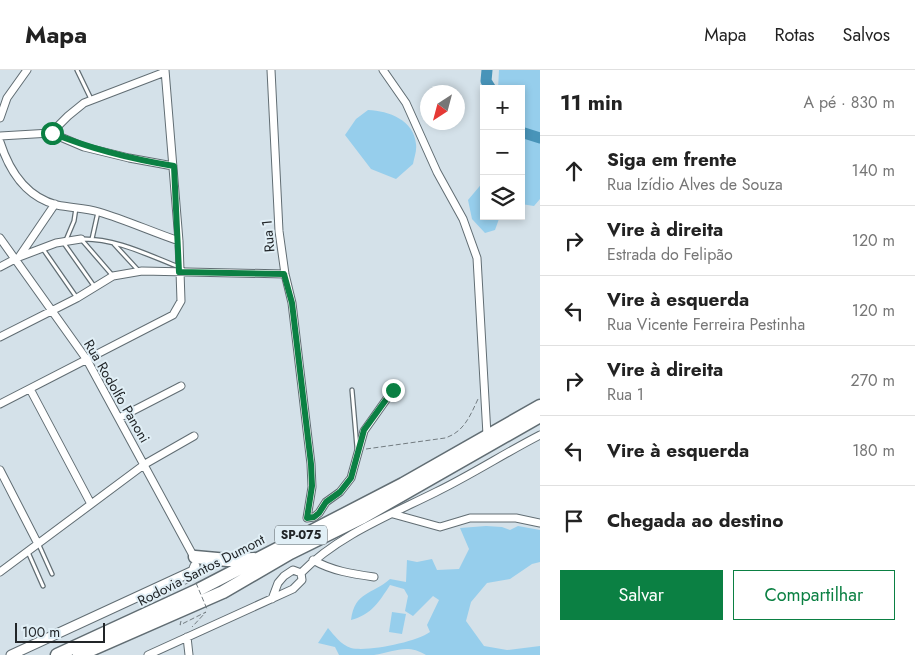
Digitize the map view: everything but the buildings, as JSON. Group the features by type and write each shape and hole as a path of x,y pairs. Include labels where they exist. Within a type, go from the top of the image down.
{"highway":[{"name":"Rodovia Santos Dumont","path":"57,655 198,590 403,484 540,406"},
{"name":"Rodovia Santos Dumont","path":"79,655 222,592 290,553 371,512 540,416"},
{"path":"195,562 210,566 228,560 259,558"}],"street":[{"path":"0,118 7,98 27,70"},
{"name":"Rua 1","path":"271,70 279,231 284,274 292,303 311,464 312,486 307,518 314,517 319,513 326,502 351,478 358,453"},
{"path":"382,70 406,103 437,172 463,219 477,258 487,435"},
{"path":"0,404 173,315 181,301 174,166 165,71 91,100 68,116 52,133"},
{"path":"0,136 52,133 84,147 174,166"},
{"path":"0,142 6,160 17,179 29,190 55,204 98,212 179,241"},
{"path":"16,258 55,204"},
{"name":"Rua Rodolfo Panoni","path":"0,238 87,360 145,464 195,562"},
{"path":"0,267 16,258 64,241 81,239"},
{"path":"0,337 77,298 113,276 139,271 179,270 284,274"},
{"path":"119,418 181,386"},
{"path":"30,389 91,504"},
{"path":"358,453 364,430 393,390"},
{"path":"301,573 313,560 344,540 540,435"},
{"path":"0,572 145,464 194,436"},
{"path":"0,470 38,544"},
{"path":"393,514 440,527 470,518 516,518 540,523"},
{"path":"313,560 323,566 348,574 374,577"},
{"path":"11,655 193,571 195,562"},
{"path":"272,599 284,576 293,570 301,573"},
{"path":"148,655 298,586 303,576 301,573"},
{"path":"189,636 190,655"}],"lane":[{"path":"77,70 91,100"},
{"path":"76,208 74,220 64,241 95,287"},
{"path":"92,239 98,212"},
{"path":"81,239 114,243 179,270"},
{"path":"81,239 113,276"},
{"path":"114,243 139,271"},
{"path":"42,249 77,298"},
{"path":"352,390 358,453"},
{"path":"38,544 52,574"},
{"path":"28,551 43,586"}],"path":[{"path":"358,453 455,435 463,428 484,387"},
{"path":"189,636 192,627 206,612 180,625 179,622 207,609 196,583"}],"shaded area":[{"path":"499,70 540,70 540,199 534,206 525,205 525,85 498,85"},
{"path":"368,110 384,112 399,118 411,129 414,136 416,149 413,164 396,179 371,169 345,135 356,119"},
{"path":"480,186 480,220 499,220 495,230 485,233 472,219 468,200"},
{"path":"518,526 540,530 540,562 532,564 510,579 487,583 471,602 466,621 484,646 507,650 540,646 540,655 426,655 419,651 406,649 374,655 339,655 335,647 318,643 328,628 344,645 359,649 403,643 430,632 427,625 439,600 433,596 413,616 405,611 408,596 404,589 390,585 369,611 351,620 356,604 365,595 390,579 406,582 407,560 417,562 432,559 437,570 459,569 469,549 460,528 502,527 510,530"},
{"path":"392,612 406,614 402,634 389,632"}],"waterway":[{"path":"487,70 486,81 488,85"},
{"path":"525,133 540,138"}],"route":[{"path":"52,133 84,147 174,166 179,272 284,274 292,303 311,464 312,486 307,518 314,517 319,513 326,502 340,492 351,478 364,430 393,390"}]}
